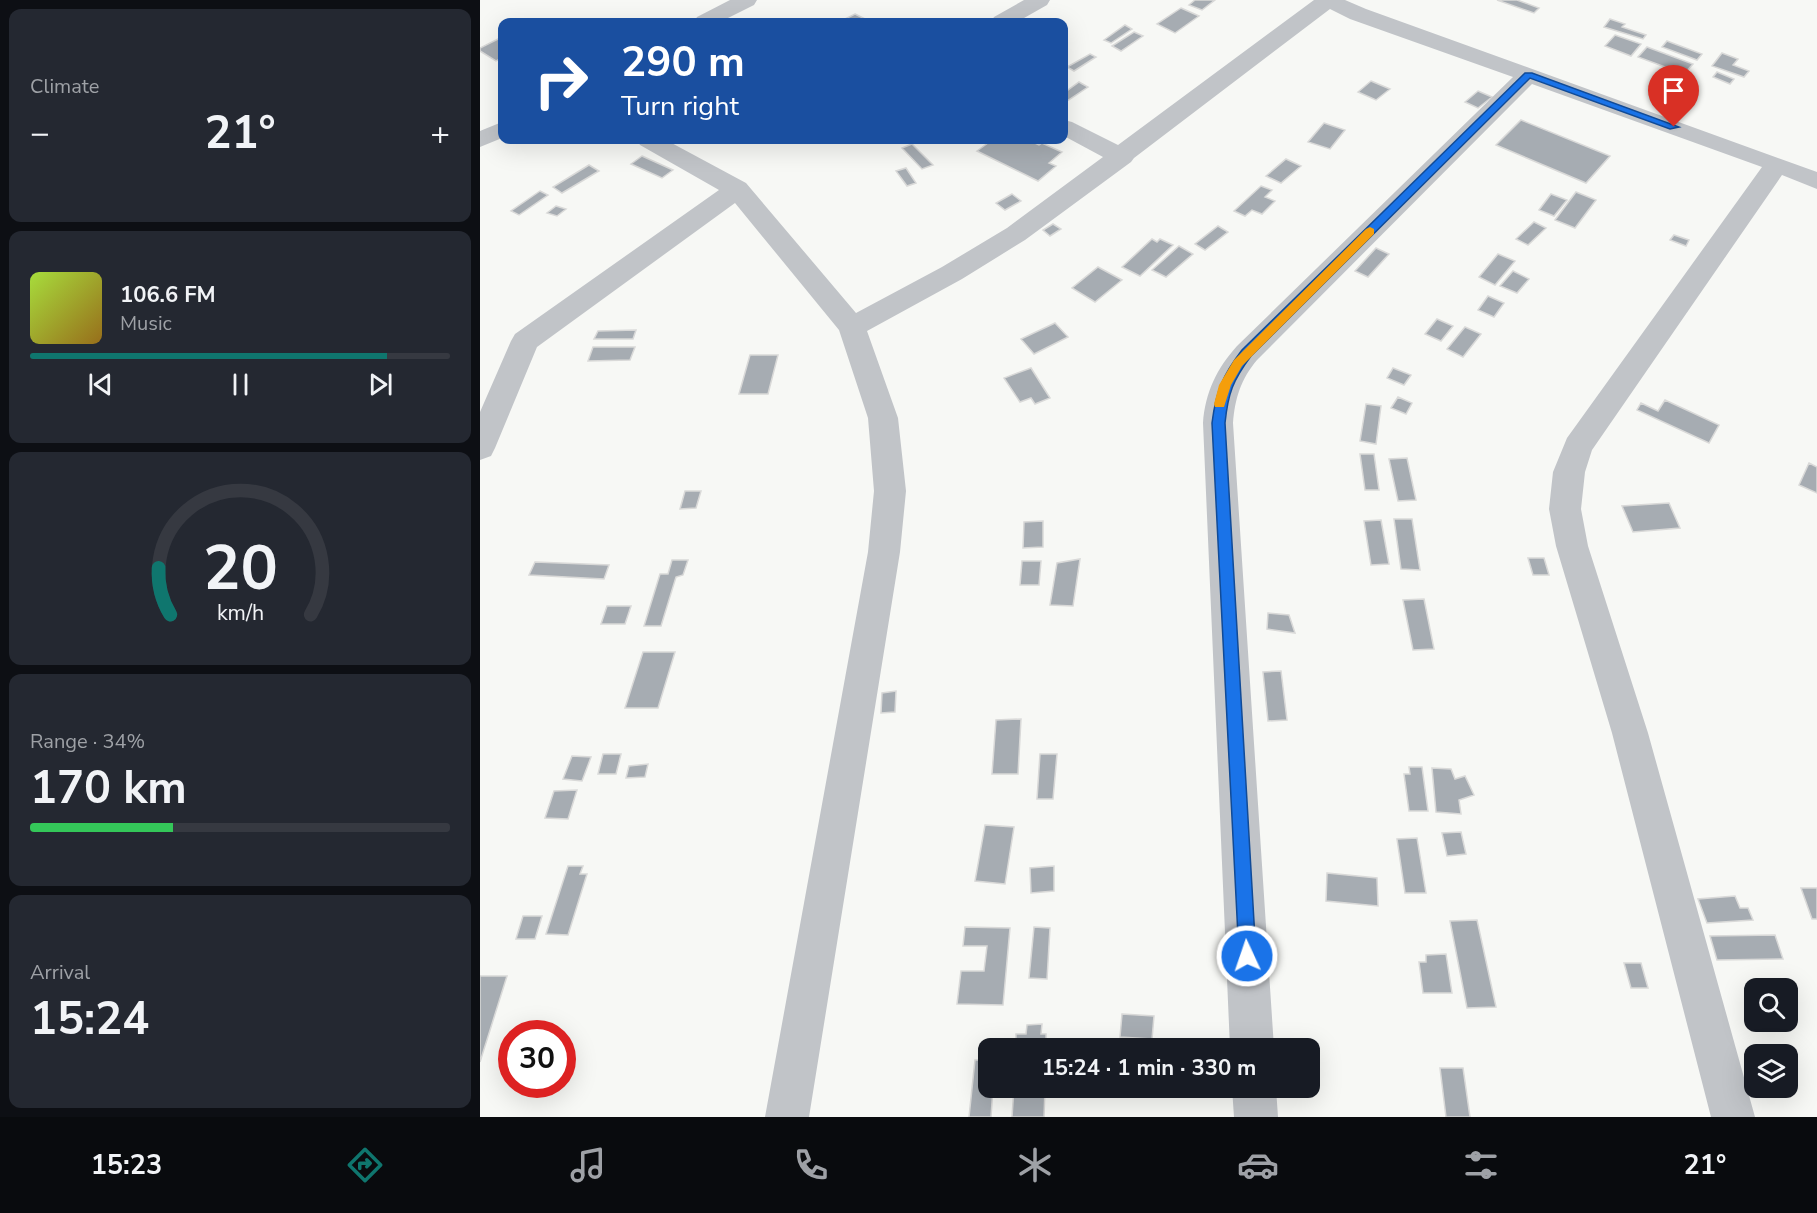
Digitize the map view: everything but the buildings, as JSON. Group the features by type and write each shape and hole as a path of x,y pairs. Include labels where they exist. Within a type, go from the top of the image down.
{"street":[{"path":"712,18 746,0"},
{"path":"1009,18 1039,0"},
{"path":"852,327 952,273 1016,234 1122,157 1328,0 1358,14 1777,164 1817,181"},
{"path":"1251,1038 1218,423 1221,397 1231,374 1247,353 1528,75"},
{"path":"1068,129 1122,157"},
{"path":"480,140 498,131"},
{"path":"656,144 736,189 852,327 884,418 890,491 884,552 787,1117"},
{"path":"1734,1117 1630,733 1572,546 1566,509 1569,472 1578,446 1777,164"},
{"path":"480,448 525,341 736,189"},
{"path":"1255,1098 1256,1117"}],"slow traffic":[{"path":"1220,404 1225,385 1238,363 1370,231"}],"route":[{"path":"1247,956 1218,423 1225,385 1247,353 1528,75 1674,127"}]}
